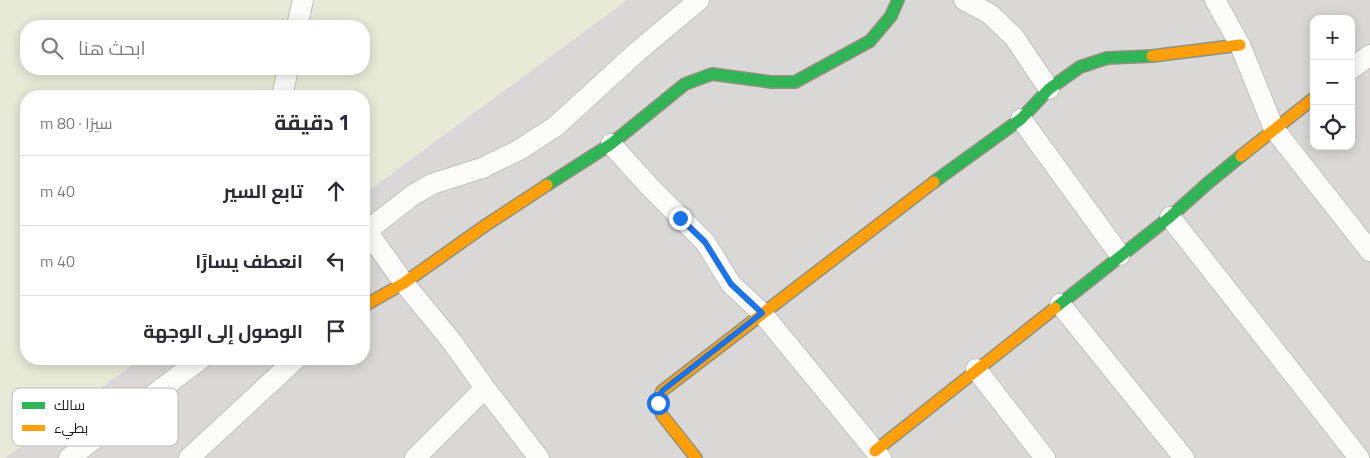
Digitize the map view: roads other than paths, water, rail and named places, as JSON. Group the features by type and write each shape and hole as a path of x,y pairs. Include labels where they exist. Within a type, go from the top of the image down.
{"street":[{"path":"298,20 303,0"},
{"path":"370,227 413,195 432,184 482,168 519,150 556,126 638,50 699,0"},
{"path":"370,303 404,283 486,225 612,144 684,84 712,74 771,82 795,82 870,41 891,16 898,0"},
{"path":"964,0 990,14 1014,37 1049,89"},
{"path":"1215,0 1240,45 1274,129 1370,251"},
{"path":"696,458 662,415 658,403 662,391 964,159 1021,119 1049,89 1080,67 1107,58 1161,56 1240,45"},
{"path":"1355,66 1370,54"},
{"path":"283,90 287,75"},
{"path":"612,144 649,186 705,242 731,284 762,313 878,454 976,369 1170,217 1208,183 1310,101"},
{"path":"1021,119 1120,255"},
{"path":"1170,217 1359,458"},
{"path":"370,238 453,343 539,458"},
{"path":"1060,304 1184,458"},
{"path":"162,388 192,365"},
{"path":"189,458 290,365"},
{"path":"976,369 1045,458"},
{"path":"415,458 485,388"},
{"path":"69,458 85,446"}]}
